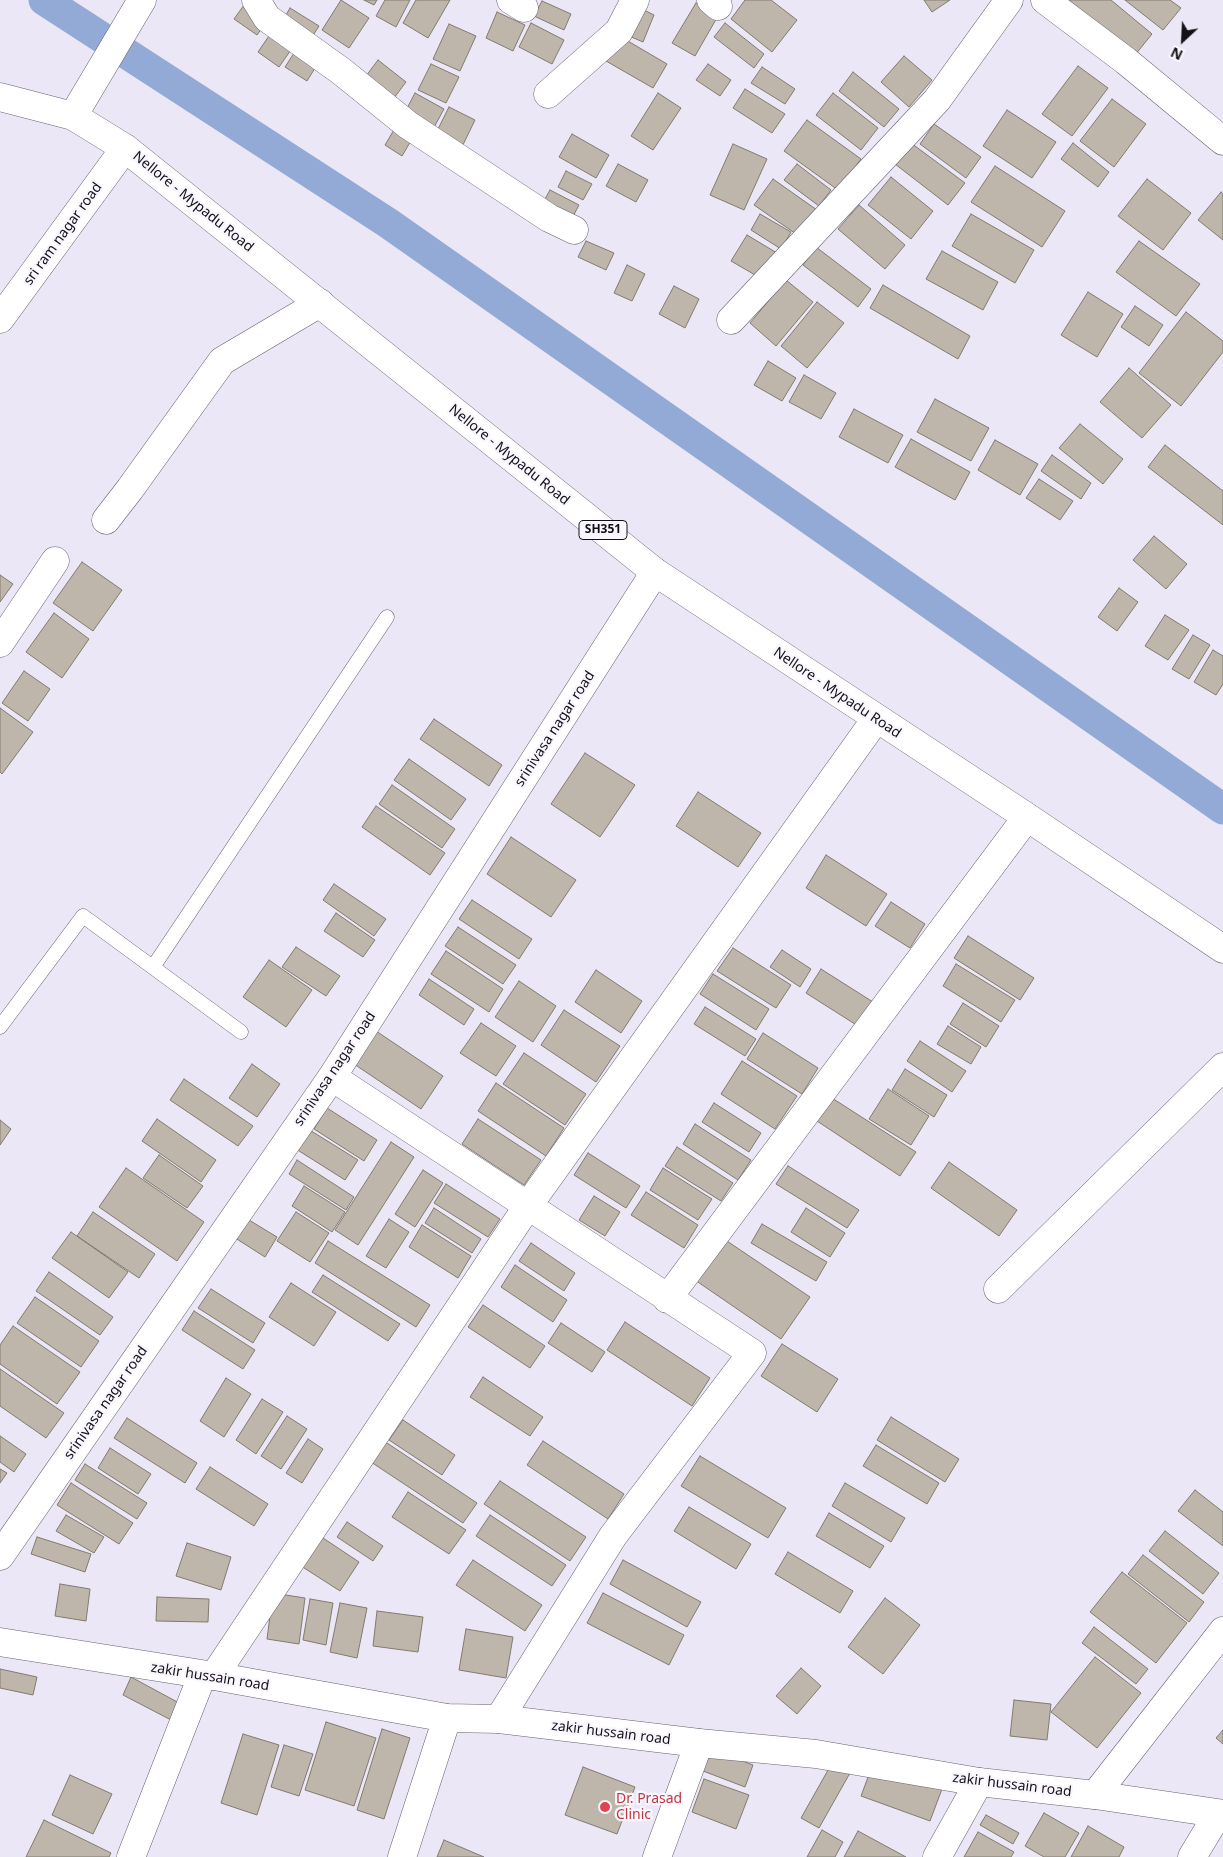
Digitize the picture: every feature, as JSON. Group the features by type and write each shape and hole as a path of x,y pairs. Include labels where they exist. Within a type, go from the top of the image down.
{"street":[{"path":"73,116 142,0"},
{"path":"256,0 267,18 342,71 408,124 549,218 574,230"},
{"path":"548,94 619,31 635,0"},
{"path":"731,320 937,100 1009,0"},
{"path":"1045,0 1126,61 1223,141"},
{"name":"Nellore - Mypadu Road","path":"0,98 73,116 125,148 655,572 1027,817 1223,949"},
{"name":"sri ram nagar road","path":"0,319 125,148"},
{"path":"106,520 222,361 320,303"},
{"path":"0,643 55,561"},
{"name":"srinivasa nagar road","path":"0,1556 332,1077 655,572"},
{"path":"131,1857 208,1676 527,1206 876,719"},
{"path":"667,1299 1027,817"},
{"path":"998,1289 1223,1067"},
{"path":"332,1077 667,1299 752,1353 613,1536 499,1719"},
{"path":"1095,1795 1223,1631"},
{"name":"zakir hussain road","path":"0,1642 447,1718 499,1719 699,1743 816,1754 979,1782 1095,1795 1221,1814"},
{"path":"402,1857 447,1718"},
{"path":"657,1857 699,1743"},
{"path":"938,1857 979,1782"},
{"path":"1192,1857 1221,1814"}],"lane":[{"path":"153,967 387,617"},
{"path":"0,1027 83,916 241,1032"}],"building":[{"path":"341,0 369,18 349,48 322,30"},
{"path":"364,0 377,0 374,5"},
{"path":"385,0 410,0 396,27 376,16"},
{"path":"416,0 450,0 428,38 403,23"},
{"path":"745,0 771,0 797,20 772,52 731,19"},
{"path":"924,0 950,0 932,12"},
{"path":"1067,0 1111,0 1152,34 1135,55"},
{"path":"1125,0 1170,0 1181,8 1163,30"},
{"path":"542,1 571,14 564,30 534,16"},
{"path":"696,3 718,16 695,56 672,43"},
{"path":"244,5 267,21 257,35 234,19"},
{"path":"638,7 654,15 643,42 627,35"},
{"path":"290,8 319,26 310,40 282,22"},
{"path":"497,12 525,25 513,51 486,38"},
{"path":"531,23 564,40 552,64 519,47"},
{"path":"725,23 764,54 754,68 714,37"},
{"path":"449,24 476,36 460,71 433,59"},
{"path":"273,30 295,44 279,67 258,52"},
{"path":"621,37 667,64 653,88 606,61"},
{"path":"298,47 320,60 307,81 285,67"},
{"path":"904,56 932,80 909,107 881,82"},
{"path":"378,60 406,82 391,102 363,80"},
{"path":"431,64 459,77 446,103 418,90"},
{"path":"708,64 731,80 720,96 696,80"},
{"path":"1078,66 1108,88 1072,136 1042,114"},
{"path":"762,67 795,89 785,104 751,83"},
{"path":"853,72 899,109 884,127 839,91"},
{"path":"745,89 785,114 772,133 733,108"},
{"path":"415,93 444,109 432,131 403,116"},
{"path":"658,93 681,108 653,150 631,136"},
{"path":"833,93 878,128 861,150 816,115"},
{"path":"1112,99 1146,124 1114,167 1080,141"},
{"path":"449,107 475,120 460,151 434,137"},
{"path":"1007,110 1056,142 1032,178 983,146"},
{"path":"807,120 861,159 838,190 784,151"},
{"path":"398,123 415,134 402,156 385,145"},
{"path":"934,124 981,157 966,178 920,144"},
{"path":"572,134 609,155 596,178 559,157"},
{"path":"911,143 965,183 948,205 895,164"},
{"path":"1073,143 1109,172 1098,187 1061,159"},
{"path":"733,144 767,159 744,210 710,195"},
{"path":"618,164 648,180 636,202 606,186"},
{"path":"797,164 831,190 819,206 784,180"},
{"path":"995,166 1065,211 1042,247 971,202"},
{"path":"566,171 592,184 583,200 558,187"},
{"path":"891,177 933,211 911,239 868,205"},
{"path":"773,179 817,210 799,236 754,205"},
{"path":"1147,179 1191,213 1163,250 1118,216"},
{"path":"550,190 579,205 569,224 540,208"},
{"path":"1221,192 1223,194 1223,240 1198,220"},
{"path":"859,205 905,245 885,269 838,229"},
{"path":"760,214 791,232 781,249 751,230"},
{"path":"971,214 1034,250 1015,283 952,246"},
{"path":"747,235 777,253 762,279 731,261"},
{"path":"586,241 614,253 606,270 578,257"},
{"path":"1139,241 1200,284 1176,316 1116,272"},
{"path":"816,247 871,289 858,307 803,265"},
{"path":"942,251 998,282 983,310 926,279"},
{"path":"627,265 645,274 632,301 614,293"},
{"path":"786,280 813,302 776,346 750,323"},
{"path":"883,285 970,336 958,359 870,308"},
{"path":"674,286 699,299 685,328 659,314"},
{"path":"1088,292 1123,314 1097,357 1061,335"},
{"path":"817,302 844,323 807,368 781,346"},
{"path":"1135,306 1163,325 1149,346 1121,327"},
{"path":"1186,312 1223,341 1223,352 1181,406 1139,373"},
{"path":"768,361 796,378 782,401 754,385"},
{"path":"1129,368 1171,405 1142,438 1100,402"},
{"path":"804,375 836,393 821,419 789,402"},
{"path":"935,399 989,428 971,461 917,432"},
{"path":"854,409 903,435 888,463 839,437"},
{"path":"1080,424 1123,459 1103,484 1059,448"},
{"path":"911,439 970,472 955,500 895,467"},
{"path":"995,440 1038,464 1020,495 978,470"},
{"path":"1165,445 1223,491 1223,525 1148,467"},
{"path":"1052,455 1091,483 1081,499 1041,471"},
{"path":"1039,479 1073,501 1060,520 1026,498"},
{"path":"1154,536 1187,564 1166,589 1133,560"},
{"path":"82,562 122,590 93,631 53,603"},
{"path":"0,575 13,584 0,602"},
{"path":"1119,588 1138,602 1117,631 1098,617"},
{"path":"54,613 89,639 62,678 26,652"},
{"path":"1165,615 1189,630 1168,660 1145,646"},
{"path":"1193,635 1210,645 1189,679 1172,669"},
{"path":"1213,650 1223,656 1223,684 1216,695 1194,682"},
{"path":"24,671 50,689 28,721 2,703"},
{"path":"0,708 33,732 2,774 0,772"},
{"path":"434,719 502,765 489,786 420,739"},
{"path":"585,753 635,785 600,837 551,804"},
{"path":"409,759 466,799 451,820 394,780"},
{"path":"392,785 455,829 442,848 379,804"},
{"path":"698,792 761,833 738,867 676,826"},
{"path":"376,806 445,853 430,875 362,827"},
{"path":"511,837 576,880 551,917 487,874"},
{"path":"826,855 887,894 866,926 806,888"},
{"path":"334,884 386,919 374,936 323,900"},
{"path":"472,900 532,939 519,959 459,919"},
{"path":"891,902 925,924 910,948 875,926"},
{"path":"336,913 375,940 363,957 324,931"},
{"path":"458,927 516,965 503,984 445,946"},
{"path":"968,936 1034,978 1020,1000 954,958"},
{"path":"296,947 340,976 326,996 282,967"},
{"path":"733,948 791,985 776,1008 717,971"},
{"path":"782,950 811,969 800,987 770,967"},
{"path":"446,951 503,989 489,1012 431,974"},
{"path":"269,960 312,990 286,1027 243,997"},
{"path":"956,964 1015,1000 1001,1022 943,986"},
{"path":"821,969 873,1002 858,1026 806,993"},
{"path":"596,970 642,1001 621,1033 575,1002"},
{"path":"713,974 769,1009 756,1030 700,994"},
{"path":"429,979 474,1009 464,1025 419,995"},
{"path":"519,981 556,1006 533,1042 495,1017"},
{"path":"963,1003 999,1026 986,1047 950,1024"},
{"path":"705,1007 756,1039 745,1056 694,1024"},
{"path":"564,1010 620,1046 596,1082 541,1045"},
{"path":"481,1023 516,1046 496,1076 460,1053"},
{"path":"948,1026 981,1047 971,1064 937,1044"},
{"path":"376,1031 443,1076 421,1109 354,1064"},
{"path":"763,1033 818,1068 802,1094 747,1059"},
{"path":"920,1041 966,1071 952,1092 907,1061"},
{"path":"524,1053 586,1094 565,1125 503,1084"},
{"path":"742,1061 797,1096 775,1129 721,1094"},
{"path":"252,1064 280,1084 257,1117 229,1098"},
{"path":"905,1069 947,1095 934,1117 892,1090"},
{"path":"184,1079 253,1126 238,1146 170,1100"},
{"path":"496,1083 564,1128 546,1156 478,1111"},
{"path":"888,1089 929,1116 911,1145 869,1119"},
{"path":"832,1098 916,1152 900,1176 817,1121"},
{"path":"714,1103 761,1133 749,1152 702,1122"},
{"path":"327,1108 377,1140 364,1161 314,1129"},
{"path":"157,1119 216,1160 201,1182 142,1141"},
{"path":"478,1119 541,1160 524,1185 462,1144"},
{"path":"0,1120 11,1129 0,1145"},
{"path":"695,1124 751,1160 738,1180 683,1144"},
{"path":"308,1129 358,1160 345,1180 296,1149"},
{"path":"391,1142 414,1157 358,1245 335,1230"},
{"path":"677,1147 733,1183 721,1201 665,1166"},
{"path":"588,1153 640,1186 626,1208 574,1175"},
{"path":"159,1155 203,1186 187,1208 143,1178"},
{"path":"297,1160 354,1197 346,1210 289,1174"},
{"path":"949,1162 1017,1210 999,1236 931,1188"},
{"path":"788,1166 859,1210 847,1228 776,1184"},
{"path":"126,1168 204,1222 177,1261 99,1207"},
{"path":"663,1168 712,1199 698,1220 650,1190"},
{"path":"423,1170 443,1183 415,1227 395,1214"},
{"path":"446,1184 500,1219 488,1237 434,1203"},
{"path":"304,1186 345,1212 332,1232 292,1206"},
{"path":"646,1192 698,1225 684,1248 631,1215"},
{"path":"594,1196 620,1212 605,1236 579,1220"},
{"path":"434,1208 481,1239 472,1253 425,1223"},
{"path":"806,1208 845,1233 830,1257 791,1232"},
{"path":"93,1212 155,1254 139,1278 77,1236"},
{"path":"296,1212 329,1233 310,1262 277,1241"},
{"path":"244,1217 277,1237 265,1257 232,1236"},
{"path":"389,1219 409,1232 386,1268 366,1256"},
{"path":"762,1224 827,1262 816,1281 751,1243"},
{"path":"422,1225 471,1256 458,1278 409,1247"},
{"path":"71,1232 128,1272 109,1298 52,1258"},
{"path":"721,1237 810,1297 781,1339 692,1278"},
{"path":"328,1241 430,1305 416,1327 315,1263"},
{"path":"531,1243 575,1273 564,1291 519,1261"},
{"path":"515,1265 567,1300 553,1322 501,1287"},
{"path":"49,1272 113,1317 100,1335 36,1291"},
{"path":"323,1275 400,1324 388,1341 312,1292"},
{"path":"291,1283 336,1312 314,1346 269,1317"},
{"path":"211,1289 265,1323 253,1343 198,1308"},
{"path":"35,1297 99,1341 81,1367 17,1323"},
{"path":"483,1305 545,1346 530,1368 468,1327"},
{"path":"194,1311 255,1350 243,1369 182,1330"},
{"path":"625,1322 710,1378 692,1406 607,1350"},
{"path":"561,1323 605,1352 592,1372 548,1343"},
{"path":"13,1326 80,1372 57,1404 0,1364 0,1345"},
{"path":"782,1344 838,1379 817,1412 761,1376"},
{"path":"0,1369 64,1413 46,1438 0,1406"},
{"path":"483,1377 543,1417 530,1436 470,1397"},
{"path":"226,1378 251,1394 224,1437 200,1421"},
{"path":"262,1399 283,1412 256,1454 236,1440"},
{"path":"287,1416 307,1429 281,1469 261,1456"},
{"path":"891,1417 959,1459 945,1482 877,1440"},
{"path":"127,1418 197,1463 185,1483 114,1438"},
{"path":"403,1420 455,1455 442,1475 389,1440"},
{"path":"0,1436 26,1454 14,1472 0,1462"},
{"path":"308,1439 323,1449 302,1483 286,1473"},
{"path":"384,1441 477,1503 463,1523 371,1462"},
{"path":"543,1441 624,1494 608,1519 527,1465"},
{"path":"876,1445 939,1483 927,1504 863,1466"},
{"path":"110,1448 151,1474 138,1494 98,1468"},
{"path":"700,1456 786,1508 768,1538 681,1486"},
{"path":"85,1464 147,1503 137,1519 75,1480"},
{"path":"210,1467 268,1504 254,1526 196,1489"},
{"path":"0,1469 7,1473 0,1483"},
{"path":"500,1481 586,1537 570,1561 484,1504"},
{"path":"71,1483 133,1523 119,1544 57,1505"},
{"path":"845,1483 905,1518 891,1542 832,1506"},
{"path":"1195,1490 1223,1512 1223,1546 1178,1511"},
{"path":"408,1492 466,1530 449,1554 392,1517"},
{"path":"689,1507 751,1544 736,1569 674,1531"},
{"path":"829,1513 884,1546 870,1568 816,1536"},
{"path":"66,1515 104,1537 94,1553 56,1531"},
{"path":"490,1515 566,1565 552,1586 476,1536"},
{"path":"347,1522 383,1546 373,1561 337,1537"},
{"path":"1165,1531 1219,1573 1203,1594 1149,1551"},
{"path":"320,1536 359,1562 340,1591 301,1566"},
{"path":"37,1537 91,1554 85,1572 31,1554"},
{"path":"187,1543 231,1557 221,1590 176,1576"},
{"path":"788,1552 853,1591 840,1613 775,1574"},
{"path":"1143,1555 1204,1602 1189,1622 1128,1574"},
{"path":"473,1560 542,1605 525,1631 456,1585"},
{"path":"623,1560 701,1602 687,1627 610,1584"},
{"path":"1122,1572 1187,1623 1156,1663 1090,1612"},
{"path":"60,1584 90,1589 86,1621 55,1616"},
{"path":"273,1593 305,1598 299,1644 267,1639"},
{"path":"603,1593 684,1635 669,1665 587,1623"},
{"path":"157,1597 209,1599 208,1622 156,1621"},
{"path":"885,1598 920,1625 883,1674 848,1647"},
{"path":"310,1599 333,1603 326,1645 303,1640"},
{"path":"340,1603 367,1608 357,1658 330,1652"},
{"path":"377,1611 423,1617 418,1652 373,1646"},
{"path":"1094,1627 1148,1669 1136,1684 1082,1643"},
{"path":"466,1629 513,1637 506,1678 459,1670"},
{"path":"1095,1657 1141,1693 1097,1748 1051,1712"},
{"path":"801,1668 821,1686 797,1714 776,1696"},
{"path":"0,1669 37,1677 33,1695 0,1688"},
{"path":"131,1677 181,1704 173,1721 123,1695"},
{"path":"1014,1700 1051,1704 1047,1740 1010,1736"},
{"path":"326,1722 376,1738 354,1806 305,1790"},
{"path":"382,1729 410,1738 384,1819 357,1810"},
{"path":"1223,1730 1223,1744 1216,1738"},
{"path":"243,1734 279,1745 257,1815 221,1803"},
{"path":"284,1745 313,1754 299,1796 271,1787"},
{"path":"711,1749 753,1765 745,1787 703,1771"},
{"path":"832,1763 850,1773 819,1828 801,1818"},
{"path":"873,1764 942,1789 930,1821 861,1796"},
{"path":"583,1767 635,1787 617,1834 565,1815"},
{"path":"70,1775 112,1794 93,1834 52,1815"},
{"path":"704,1779 749,1795 736,1829 692,1812"},
{"path":"1044,1813 1079,1833 1065,1857 1044,1857 1025,1846"},
{"path":"986,1815 1019,1833 1013,1844 980,1825"},
{"path":"44,1820 111,1853 109,1857 26,1857"},
{"path":"1088,1826 1124,1847 1119,1857 1071,1857"},
{"path":"822,1830 843,1842 835,1857 807,1857"},
{"path":"858,1831 906,1857 844,1857"},
{"path":"978,1832 1014,1852 1011,1857 964,1857"},
{"path":"444,1840 484,1857 437,1857"}],"waterway":[{"path":"44,0 388,223 1223,809"}],"place":[{"name":"Dr. Prasad Clinic","path":"605,1807"}]}
